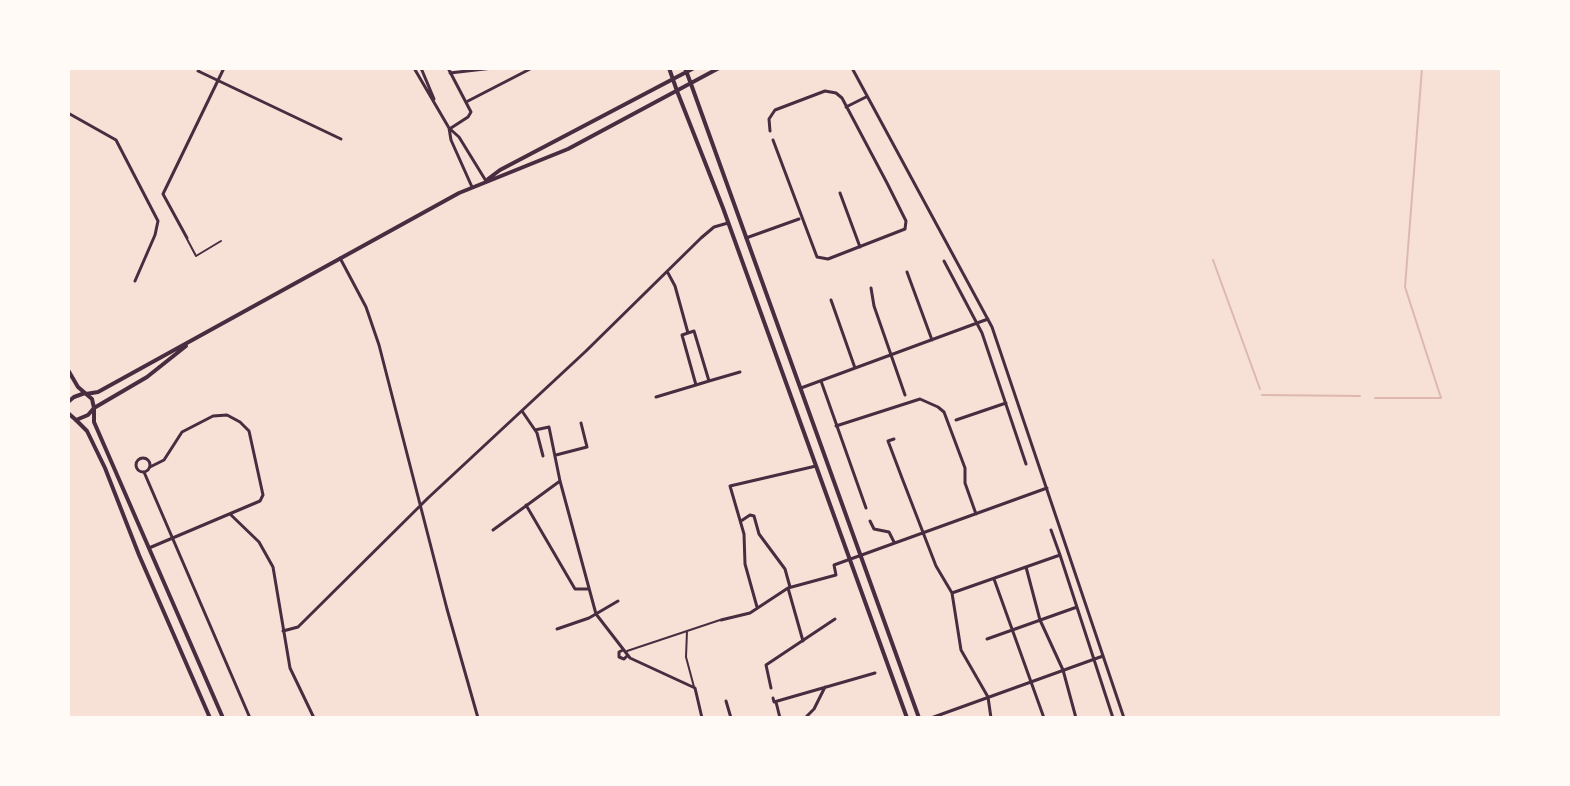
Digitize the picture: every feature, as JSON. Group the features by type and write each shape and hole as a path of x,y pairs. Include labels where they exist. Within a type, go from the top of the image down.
{"street":[{"path":"200,68 198,71 341,139"},
{"path":"221,241 196,256 163,194 224,68"},
{"path":"414,68 449,128 451,140 472,187"},
{"path":"421,68 435,102"},
{"path":"449,128 470,116 468,101 449,70 493,68"},
{"path":"468,101 532,68"},
{"path":"669,68 907,718"},
{"path":"486,181 500,170 694,68"},
{"path":"68,399 98,392 472,187 568,149 719,68"},
{"path":"852,68 988,319 1124,718"},
{"path":"686,70 919,718"},
{"path":"770,131 769,119 775,110 825,91 839,95 907,225 901,232 828,259 819,258 814,253 773,140"},
{"path":"846,107 866,97"},
{"path":"68,113 116,140 158,221 158,229 135,281"},
{"path":"449,128 459,137 486,181"},
{"path":"840,193 860,247"},
{"path":"746,238 801,218"},
{"path":"283,631 298,627 709,231 728,223"},
{"path":"340,258 371,320 478,718"},
{"path":"944,261 978,323 1026,464"},
{"path":"667,271 675,286 688,333"},
{"path":"907,272 932,340"},
{"path":"871,288 874,306 905,395"},
{"path":"831,300 855,368"},
{"path":"801,388 988,319"},
{"path":"696,385 682,335 694,331 709,381"},
{"path":"68,420 86,417 147,377 195,339"},
{"path":"68,370 78,387 92,399 94,422 223,718"},
{"path":"656,397 740,372"},
{"path":"821,381 866,508"},
{"path":"836,426 920,399 938,407 944,412 965,468 965,483 976,514"},
{"path":"956,420 1006,403"},
{"path":"522,411 535,430 543,456"},
{"path":"68,413 87,431 105,468 210,718"},
{"path":"144,472 164,460 182,432 215,415 227,415 246,426 251,435 263,495 260,501 149,548"},
{"path":"556,455 587,447 581,423"},
{"path":"535,430 549,427 560,481 596,614 626,652 695,688"},
{"path":"894,439 888,441 936,566 952,593 961,650 988,697 991,718"},
{"path":"150,467 147,459 138,459 136,468 144,472 250,718"},
{"path":"757,607 745,564 741,521 730,486 816,466"},
{"path":"493,530 560,481"},
{"path":"617,657 624,659 631,648 750,613 789,588 836,575 834,565 1047,488"},
{"path":"526,505 575,589 588,589"},
{"path":"230,514 259,542 273,567 290,668 314,718"},
{"path":"741,521 754,516 759,534 785,569 803,641"},
{"path":"870,521 874,529 889,532 894,543"},
{"path":"1051,530 1113,718"},
{"path":"952,593 1060,555"},
{"path":"1026,567 1040,620 1063,670 1076,718"},
{"path":"993,578 1044,718"},
{"path":"557,629 596,614 618,601"},
{"path":"987,639 1077,607"},
{"path":"771,688 766,666 835,619"},
{"path":"687,631 686,657 702,718"},
{"path":"931,718 1103,656"},
{"path":"780,718 774,700 875,673"},
{"path":"805,718 814,709 825,687"},
{"path":"726,701 731,718"}],"waterway":[{"path":"1375,398 1441,398 1405,287 1422,68"},
{"path":"1213,260 1260,389"},
{"path":"1262,395 1360,396"}]}
